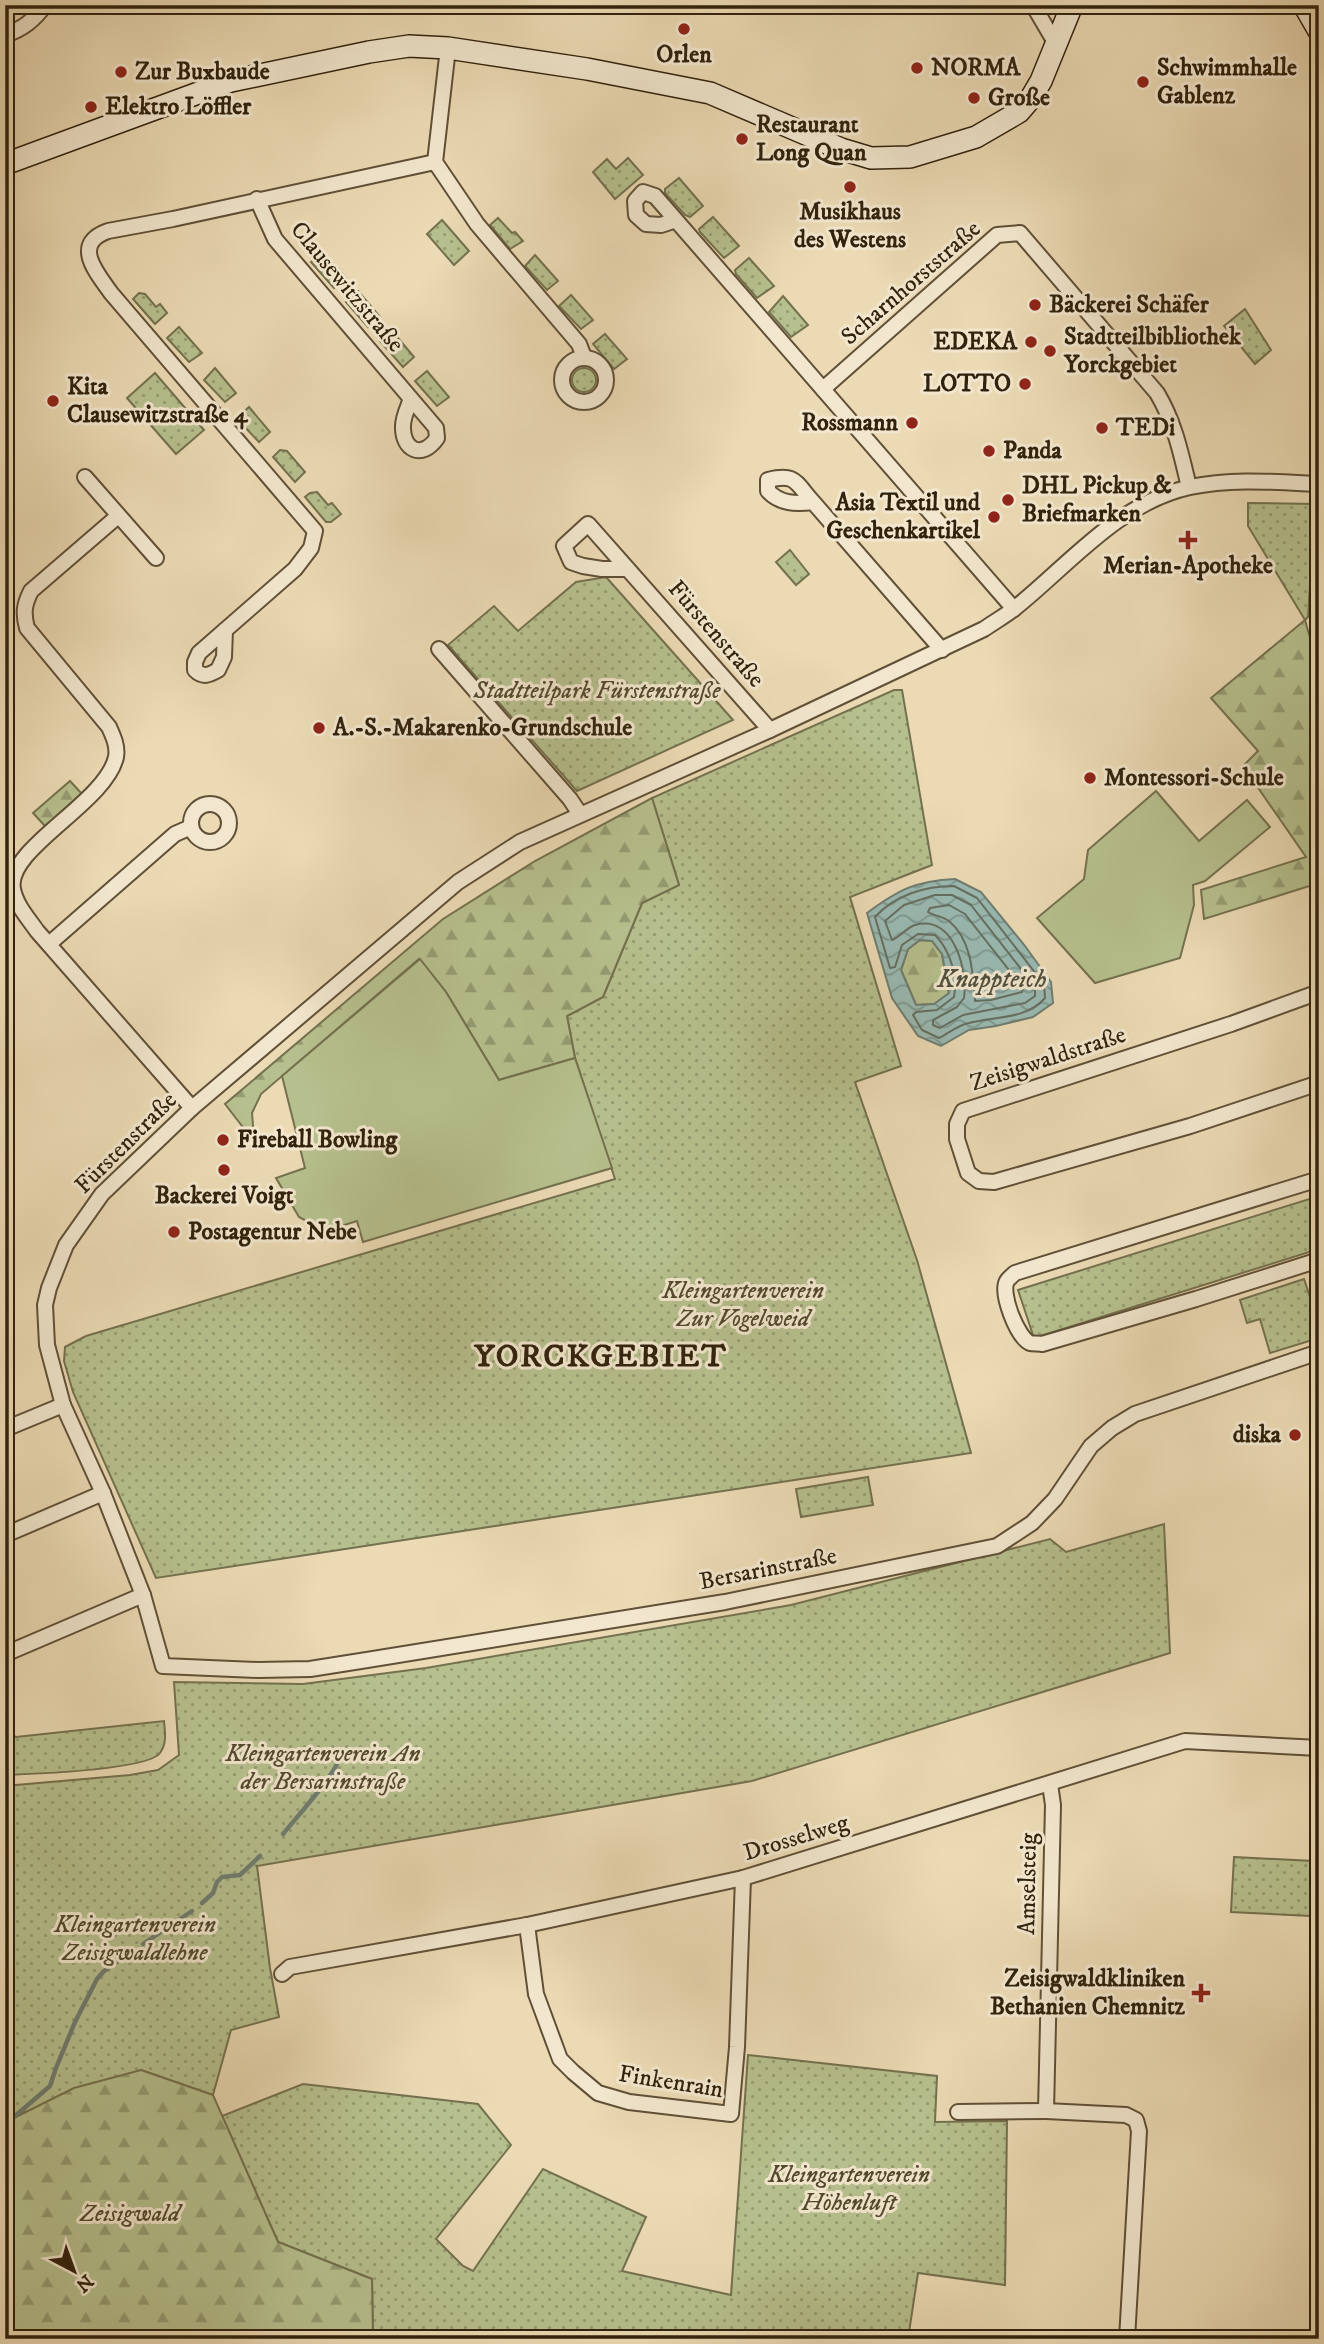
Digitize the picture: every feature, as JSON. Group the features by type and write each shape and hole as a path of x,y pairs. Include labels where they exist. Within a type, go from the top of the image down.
{"main road":[{"path":"5,164 231,81 409,46 448,48 587,69 710,93 841,149 871,158 910,157 976,137 1001,125 1019,112 1041,81 1072,5"},
{"path":"1304,5 1319,31"}],"street":[{"path":"5,35 20,30 36,17 45,5"},
{"path":"1033,5 1056,44"},
{"path":"448,48 435,162 477,224 579,344 584,357"},
{"name":"Clausewitzstraße","path":"225,630 295,569 311,548 315,531 111,293 93,268 88,251 90,243 97,234 107,231 435,162"},
{"name":"Clausewitzstraße","path":"257,199 275,239 411,399"},
{"path":"676,220 1014,609"},
{"name":"Scharnhorststraße","path":"823,388 997,235 1020,233 1157,393 1176,432 1189,487"},
{"path":"85,477 156,558"},
{"name":"Fürstenstraße","path":"163,1666 143,1595 103,1493 63,1405 47,1345 45,1305 66,1245 102,1194 192,1108 458,882 520,842 770,730 984,629 1014,609 1109,526 1152,500 1189,487 1237,482 1319,484"},
{"path":"813,502 942,650"},
{"path":"118,516 31,592 25,603 23,614 27,628 109,727 115,741 116,758 98,790 20,863 12,887 19,906 49,944 192,1108"},
{"name":"Fürstenstraße","path":"628,569 770,730"},
{"path":"439,649 570,799 580,814"},
{"path":"49,944 175,834 191,827"},
{"name":"Zeisigwaldstraße","path":"1314,993 1231,1024 963,1111 957,1124 957,1139 968,1173 979,1181 994,1182 1190,1126 1319,1083"},
{"path":"1319,1179 1015,1273 1007,1281 1005,1292 1015,1324 1023,1336 1030,1343 1042,1344 1319,1260"},
{"name":"Bersarinstraße","path":"163,1666 258,1670 321,1667 725,1602 997,1546 1032,1523 1055,1499 1091,1446 1123,1421 1147,1409 1319,1352"},
{"path":"5,1429 63,1405"},
{"path":"5,1535 103,1493"},
{"path":"5,1654 143,1595"},
{"name":"Drosselweg","path":"282,1974 290,1967 527,1925 743,1878 1185,1741 1319,1748"},
{"name":"Amselsteig","path":"1046,2111 1053,1805 1050,1784"},
{"name":"Finkenrain","path":"527,1925 536,1994 560,2059 573,2072 598,2093 629,2102 731,2114 737,2047 743,1878"},
{"path":"958,2112 1046,2111 1126,2115 1136,2120 1139,2131 1127,2339"}],"green space":[{"path":"628,158 643,175 615,199 593,172 607,159 616,169"},
{"path":"679,178 703,206 690,217 665,193 665,189"},
{"path":"713,217 739,246 724,258 699,229"},
{"path":"498,218 523,241 510,249 490,225"},
{"path":"442,220 469,251 454,265 427,234"},
{"path":"320,254 334,270 337,267 346,278 334,288 311,262"},
{"path":"535,255 558,281 547,290 525,266"},
{"path":"749,258 774,286 757,298 735,270"},
{"path":"358,291 380,317 368,327 346,302"},
{"path":"139,293 145,294 156,307 160,304 167,313 155,324 133,299"},
{"path":"571,295 593,320 581,329 559,306"},
{"path":"783,296 808,325 791,337 769,312"},
{"path":"1245,309 1271,350 1255,364 1224,326"},
{"path":"179,327 202,353 189,362 167,338"},
{"path":"392,331 414,357 403,367 380,341"},
{"path":"605,334 627,359 614,369 593,344"},
{"path":"215,368 236,393 225,402 204,380"},
{"path":"584,368 593,371 596,380 593,389 584,392 575,389 572,380 575,371"},
{"path":"427,371 449,397 437,406 415,381"},
{"path":"155,373 204,430 176,454 127,398"},
{"path":"249,407 270,432 259,442 238,420"},
{"path":"280,450 287,451 305,472 295,482 273,457"},
{"path":"317,492 328,505 332,503 341,514 331,522 326,522 305,497"},
{"path":"1248,503 1315,504 1308,617 1305,620 1248,526"},
{"path":"790,550 809,574 796,585 776,562"},
{"name":"Stadtteilpark Fürstenstraße","path":"606,577 733,720 577,791 448,645 494,606 518,631 576,582"},
{"path":"1305,620 1319,670 1319,883 1204,919 1201,890 1306,857 1243,766 1258,751 1211,698"},
{"name":"Kleingartenverein Zur Vogelweid","path":"894,690 902,690 932,865 850,897 901,1066 855,1082 917,1260 971,1453 156,1578 73,1392 64,1361 65,1347 86,1336 615,1179 575,1058 567,1016 603,997 642,903 679,885 652,798"},
{"path":"70,781 82,794 46,827 33,813"},
{"path":"1156,791 1199,841 1247,800 1270,827 1205,881 1193,885 1194,905 1180,958 1095,983 1037,918 1084,879 1088,850"},
{"path":"652,798 679,885 642,903 603,997 567,1016 575,1058 499,1080 446,992 419,959 261,1094 252,1113 252,1139 225,1104 443,919 535,861"},
{"path":"920,940 932,941 942,954 949,994 935,1004 916,1005 901,970 908,949"},
{"path":"420,959 446,992 499,1080 575,1058 612,1168 363,1242 357,1221 325,1231 299,1217 276,1178 305,1168 282,1076"},
{"path":"1319,1196 1319,1249 1034,1338 1018,1290"},
{"path":"1304,1279 1319,1324 1319,1338 1270,1353 1260,1319 1247,1323 1240,1300"},
{"path":"868,1477 873,1505 801,1517 796,1489"},
{"name":"Kleingartenverein An der Bersarinstraße","path":"1164,1524 1170,1653 752,1781 257,1866 279,2017 231,2030 213,2095 141,2070 5,2120 5,1786 158,1770 179,1755 174,1682 303,1684 426,1668 791,1605 1050,1539 1066,1552"},
{"path":"164,1721 164,1745 160,1753 151,1759 87,1770 5,1775 5,1730 16,1737"},
{"path":"1234,1857 1313,1861 1310,1916 1231,1912"},
{"name":"Kleingartenverein Höhenluft","path":"748,2055 937,2076 935,2122 1007,2121 1005,2285 918,2273 908,2339 373,2339 372,2279 278,2242 222,2116 303,2084 478,2104 511,2145 436,2239 463,2266 473,2271 543,2169 646,2217 622,2271 731,2295"},
{"name":"Zeisigwald","path":"141,2070 213,2095 278,2242 372,2279 373,2339 5,2339 5,2120 74,2088"}],"water":[{"name":"Knappteich","path":"955,879 981,892 1025,946 1051,982 1053,1003 1033,1017 969,1030 941,1046 918,1036 892,998 867,913 908,888","holes":["920,940 932,941 942,954 949,993 934,1004 916,1005 901,970 908,949"]}],"waterway":[{"path":"5,11 25,5"},
{"path":"283,1834 322,1787 338,1761"},
{"path":"202,1903 213,1893 222,1877 240,1875 260,1856"},
{"path":"143,1944 192,1911"},
{"path":"8,2122 50,2086 75,2022 97,1979 130,1953"},
{"path":"5,2132 9,2129"}],"place":[{"name":"Orlen","path":"684,29"},
{"name":"NORMA","path":"917,68"},
{"name":"Zur Buxbaude","path":"121,72"},
{"name":"Schwimmhalle Gablenz","path":"1143,82"},
{"name":"Große","path":"974,98"},
{"name":"Elektro Löffler","path":"91,107"},
{"name":"Restaurant Long Quan","path":"742,139"},
{"name":"Musikhaus des Westens","path":"850,187"},
{"name":"Bäckerei Schäfer","path":"1035,305"},
{"name":"EDEKA","path":"1031,342"},
{"name":"Stadtteilbibliothek Yorckgebiet","path":"1050,351"},
{"name":"LOTTO","path":"1025,384"},
{"name":"Kita Clausewitzstraße 4","path":"53,401"},
{"name":"Rossmann","path":"912,423"},
{"name":"TEDi","path":"1102,428"},
{"name":"Panda","path":"989,451"},
{"name":"DHL Pickup & Briefmarken","path":"1008,500"},
{"name":"Asia Textil und Geschenkartikel","path":"994,517"},
{"name":"Merian-Apotheke","path":"1188,540"},
{"name":"A.-S.-Makarenko-Grundschule","path":"319,728"},
{"name":"Montessori-Schule","path":"1090,778"},
{"name":"Fireball Bowling","path":"223,1140"},
{"name":"Backerei Voigt","path":"224,1170"},
{"name":"Postagentur Nebe","path":"174,1232"},
{"name":"diska","path":"1295,1435"},
{"name":"Zeisigwaldkliniken Bethanien Chemnitz","path":"1201,1993"}],"district":[{"name":"YORCKGEBIET","path":"601,1357"}],"park label":[{"name":"Kleingartenverein Zeisigwaldlehne","path":"135,1939"}]}
